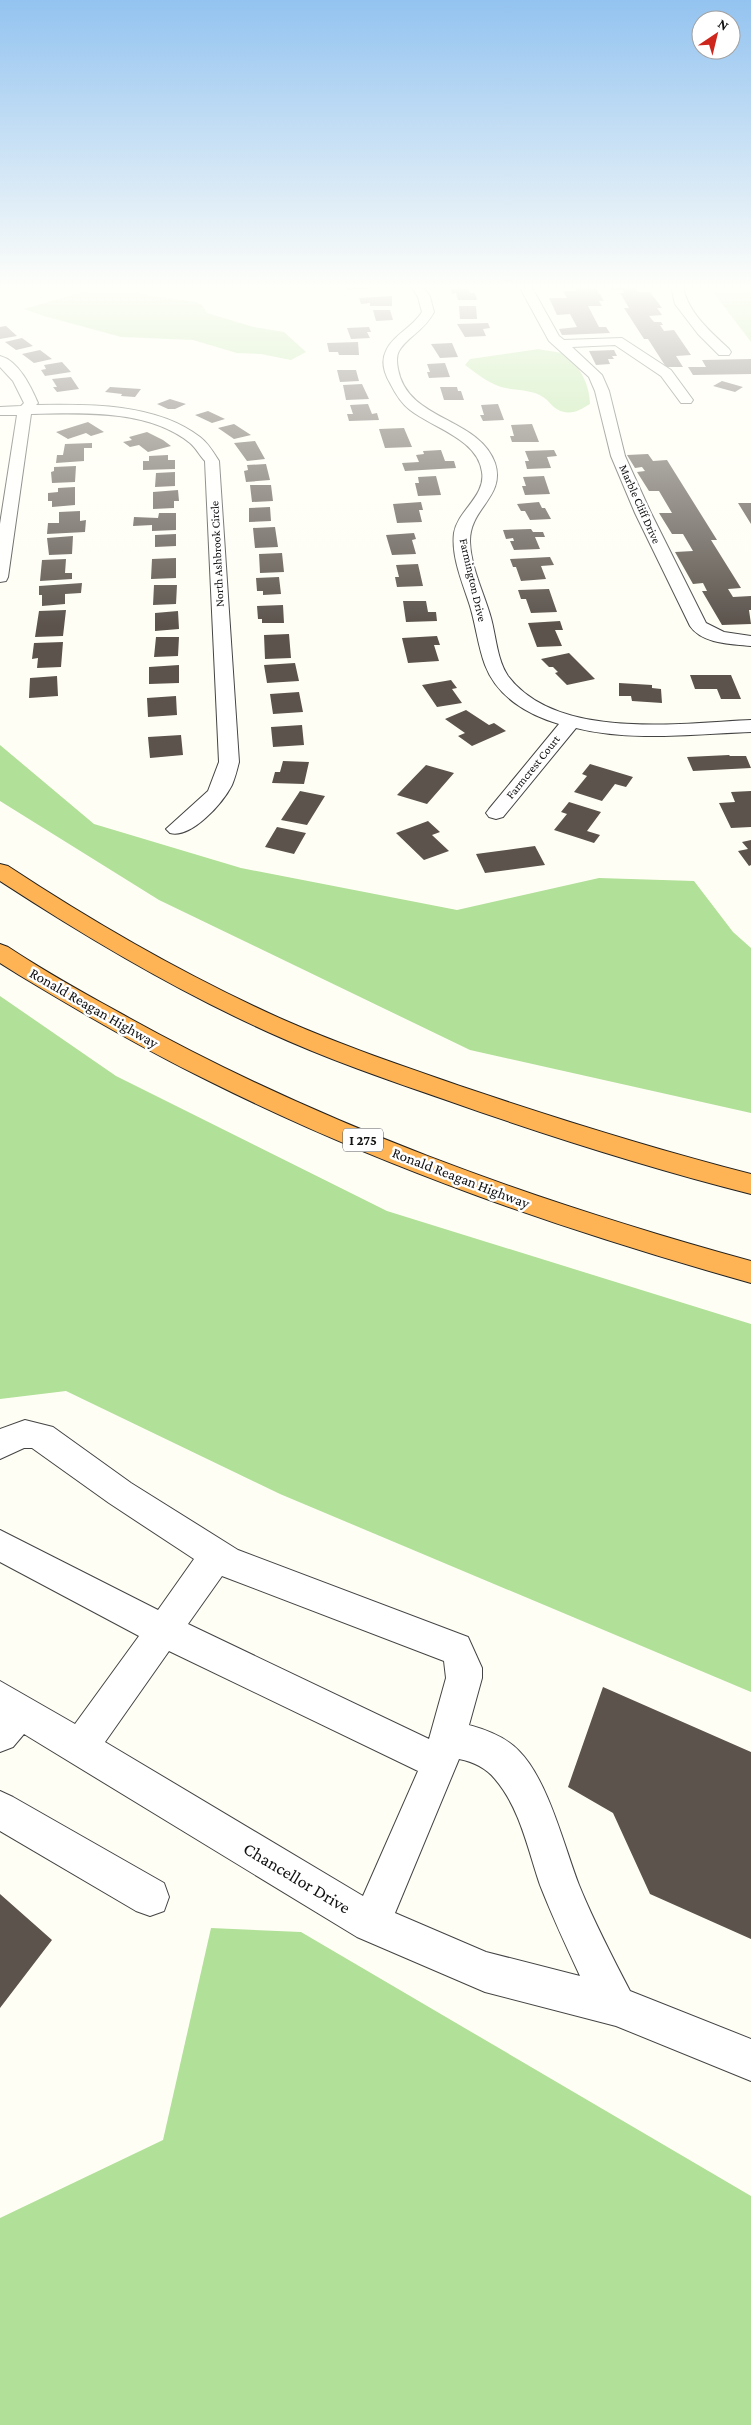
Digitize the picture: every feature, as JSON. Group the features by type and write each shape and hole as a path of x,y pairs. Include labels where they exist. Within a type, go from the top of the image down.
{"highway":[{"path":"0,865 30,891"},
{"path":"0,871 154,965 276,1026 385,1070 578,1135 751,1184"},
{"name":"Ronald Reagan Highway","path":"0,952 144,1038 336,1129 426,1166 541,1208 669,1250 751,1272"}],"street":[{"path":"11,399 13,404 25,410"},
{"path":"0,577 25,410 31,403 30,399"},
{"name":"Farmington Drive","path":"406,399 415,409 463,437 481,452 486,461 492,480 489,489 468,513 462,534 466,558 494,664 500,678 518,698 533,707 571,722 631,730 751,726"},
{"name":"Marble Cliff Drive","path":"604,399 618,456 643,513 699,626 720,637 751,641"},
{"name":"North Ashbrook Circle","path":"0,411 69,408 135,415 163,423 188,434 203,446 212,461 229,762 225,781 217,794 177,829"},
{"name":"Farmcrest Court","path":"496,813 571,722"},
{"path":"0,1445 30,1432 42,1438 120,1493 227,1562 456,1649 464,1668 464,1678 443,1751 371,1923"},
{"path":"0,1545 162,1629 443,1751 466,1741 495,1754 512,1772 530,1806 579,1934 616,2006"},
{"path":"80,1747 162,1629 217,1555"},
{"name":"Chancellor Drive","path":"7,1715 80,1747 371,1923 485,1972 616,2006 751,2060"},
{"path":"0,1810 150,1897"}],"green space":[{"path":"546,399 590,399 590,404 575,412 564,412"},
{"path":"0,745 94,824 241,868 457,910 599,878 694,881 733,932 751,948 751,1113 470,1050 159,900 0,801"},
{"path":"0,996 116,1076 387,1211 751,1324 751,1692 280,1494 66,1391 0,1399"},
{"path":"211,1928 301,1932 751,2196 751,2425 0,2425 0,2218 163,2140"}],"building":[{"path":"171,399 186,404 175,409 168,409 157,404"},
{"path":"444,399 464,400 444,400"},
{"path":"368,404 372,414 377,413 379,420 349,421 347,414 353,414 350,405"},
{"path":"498,404 504,420 483,421 480,415 484,415 481,405"},
{"path":"208,411 225,419 212,423 195,415"},
{"path":"88,422 104,432 91,436 86,433 68,439 56,432"},
{"path":"234,424 251,435 234,439 218,428"},
{"path":"532,424 539,442 512,442 510,436 514,436 511,425"},
{"path":"404,428 412,447 385,448 379,429"},
{"path":"147,432 171,446 148,452 139,445 130,447 123,442 132,440 129,437"},
{"path":"255,441 265,459 247,461 234,443"},
{"path":"92,443 92,448 84,448 84,461 56,463 57,455 63,455 65,444"},
{"path":"441,450 445,461 454,461 456,468 405,471 402,463 419,462 416,455 424,454 423,451"},
{"path":"554,450 557,456 547,457 551,468 527,469 525,461 529,461 525,451"},
{"path":"648,454 653,461 667,460 717,540 711,540 741,588 728,589 733,597 751,596 751,610 749,610 751,624 722,625 702,591 707,591 703,583 693,584 675,552 693,551 683,534 672,534 659,513 672,513 659,491 649,491 637,472 645,471 642,467 635,468 627,455"},
{"path":"168,455 168,460 175,460 175,469 143,470 143,461 149,461 149,456"},
{"path":"266,464 270,480 246,482 244,471 248,470 247,465"},
{"path":"76,466 75,482 52,483 51,472 54,471 54,467"},
{"path":"175,472 175,486 155,487 156,473"},
{"path":"436,476 441,495 418,496 415,483 419,483 418,477"},
{"path":"544,476 550,494 525,495 522,486 526,486 523,477"},
{"path":"250,485 271,485 273,501 252,502"},
{"path":"75,487 75,505 52,507 52,501 48,501 48,493 58,492 58,488"},
{"path":"178,490 179,501 174,501 174,508 153,509 153,492"},
{"path":"421,502 423,510 419,510 422,522 397,523 393,504"},
{"path":"539,502 551,519 530,520 525,511 521,511 517,504"},
{"path":"738,503 751,503 751,524"},
{"path":"270,507 271,521 249,522 249,508"},
{"path":"80,511 80,521 86,520 85,532 47,534 48,523 59,523 59,512"},
{"path":"159,513 176,513 176,530 152,531 152,525 133,526 134,517 158,518"},
{"path":"275,527 278,547 255,548 253,528"},
{"path":"531,529 533,532 543,532 545,537 535,537 540,549 514,550 510,541 514,541 513,538 506,539 503,530"},
{"path":"414,533 416,539 412,540 416,554 392,555 386,535"},
{"path":"176,534 176,546 155,547 155,535"},
{"path":"73,536 72,554 49,555 47,538"},
{"path":"282,553 284,572 260,573 259,554"},
{"path":"550,557 554,565 541,566 546,579 521,581 516,567 513,567 510,559"},
{"path":"176,558 176,578 151,579 152,559"},
{"path":"66,559 65,573 72,573 72,579 40,581 42,560"},
{"path":"418,564 423,586 397,587 395,577 399,577 396,565"},
{"path":"279,577 281,594 263,595 263,591 257,591 256,578"},
{"path":"82,583 81,593 65,594 65,604 42,606 42,595 39,595 39,586"},
{"path":"154,585 177,585 176,604 153,605"},
{"path":"549,589 557,612 531,613 526,599 521,599 518,590"},
{"path":"403,601 426,601 428,612 436,612 437,621 406,622"},
{"path":"283,605 284,623 262,623 262,619 258,619 257,606"},
{"path":"66,610 63,636 35,637 39,611"},
{"path":"178,611 179,629 155,631 155,613"},
{"path":"560,621 563,630 555,630 562,646 537,647 528,623"},
{"path":"289,634 291,658 265,659 264,635"},
{"path":"437,636 440,645 434,645 439,661 408,663 402,638"},
{"path":"156,637 179,637 178,656 154,657"},
{"path":"63,642 61,667 37,668 38,658 32,659 34,643"},
{"path":"569,653 595,679 567,685 555,673 558,672 553,667 549,667 541,659"},
{"path":"295,663 299,681 267,683 264,665"},
{"path":"179,665 179,683 149,684 149,667"},
{"path":"690,675 731,675 741,699 721,699 717,689 695,689"},
{"path":"57,676 58,696 29,698 30,678"},
{"path":"451,680 457,688 452,689 462,703 437,707 422,685"},
{"path":"619,683 652,685 652,688 661,689 662,703 632,701 631,696 619,696"},
{"path":"299,692 303,712 273,714 270,694"},
{"path":"176,696 177,715 148,717 147,698"},
{"path":"466,710 489,725 494,723 506,731 472,746 458,736 465,733 445,719"},
{"path":"302,725 304,745 273,747 271,727"},
{"path":"181,735 183,755 150,758 148,737"},
{"path":"746,756 751,768 693,771 687,757"},
{"path":"283,761 309,762 304,784 272,783 275,772 280,772"},
{"path":"590,764 633,777 626,787 615,784 602,801 574,792 587,776 582,774"},
{"path":"426,765 454,773 427,804 397,795"},
{"path":"300,791 325,796 307,825 281,820"},
{"path":"751,791 751,827 731,828 719,803 735,802 731,792"},
{"path":"569,802 601,812 587,831 600,835 594,843 554,830 567,814 561,812"},
{"path":"428,821 440,832 432,835 449,851 424,860 396,833"},
{"path":"277,827 306,833 294,854 265,847"},
{"path":"751,840 751,865 749,866 738,851 748,849 742,842"},
{"path":"535,846 545,865 485,873 476,854"},
{"path":"603,1687 751,1752 751,1939 650,1894 613,1813 568,1787"},
{"path":"0,1894 52,1940 0,2008"}]}
